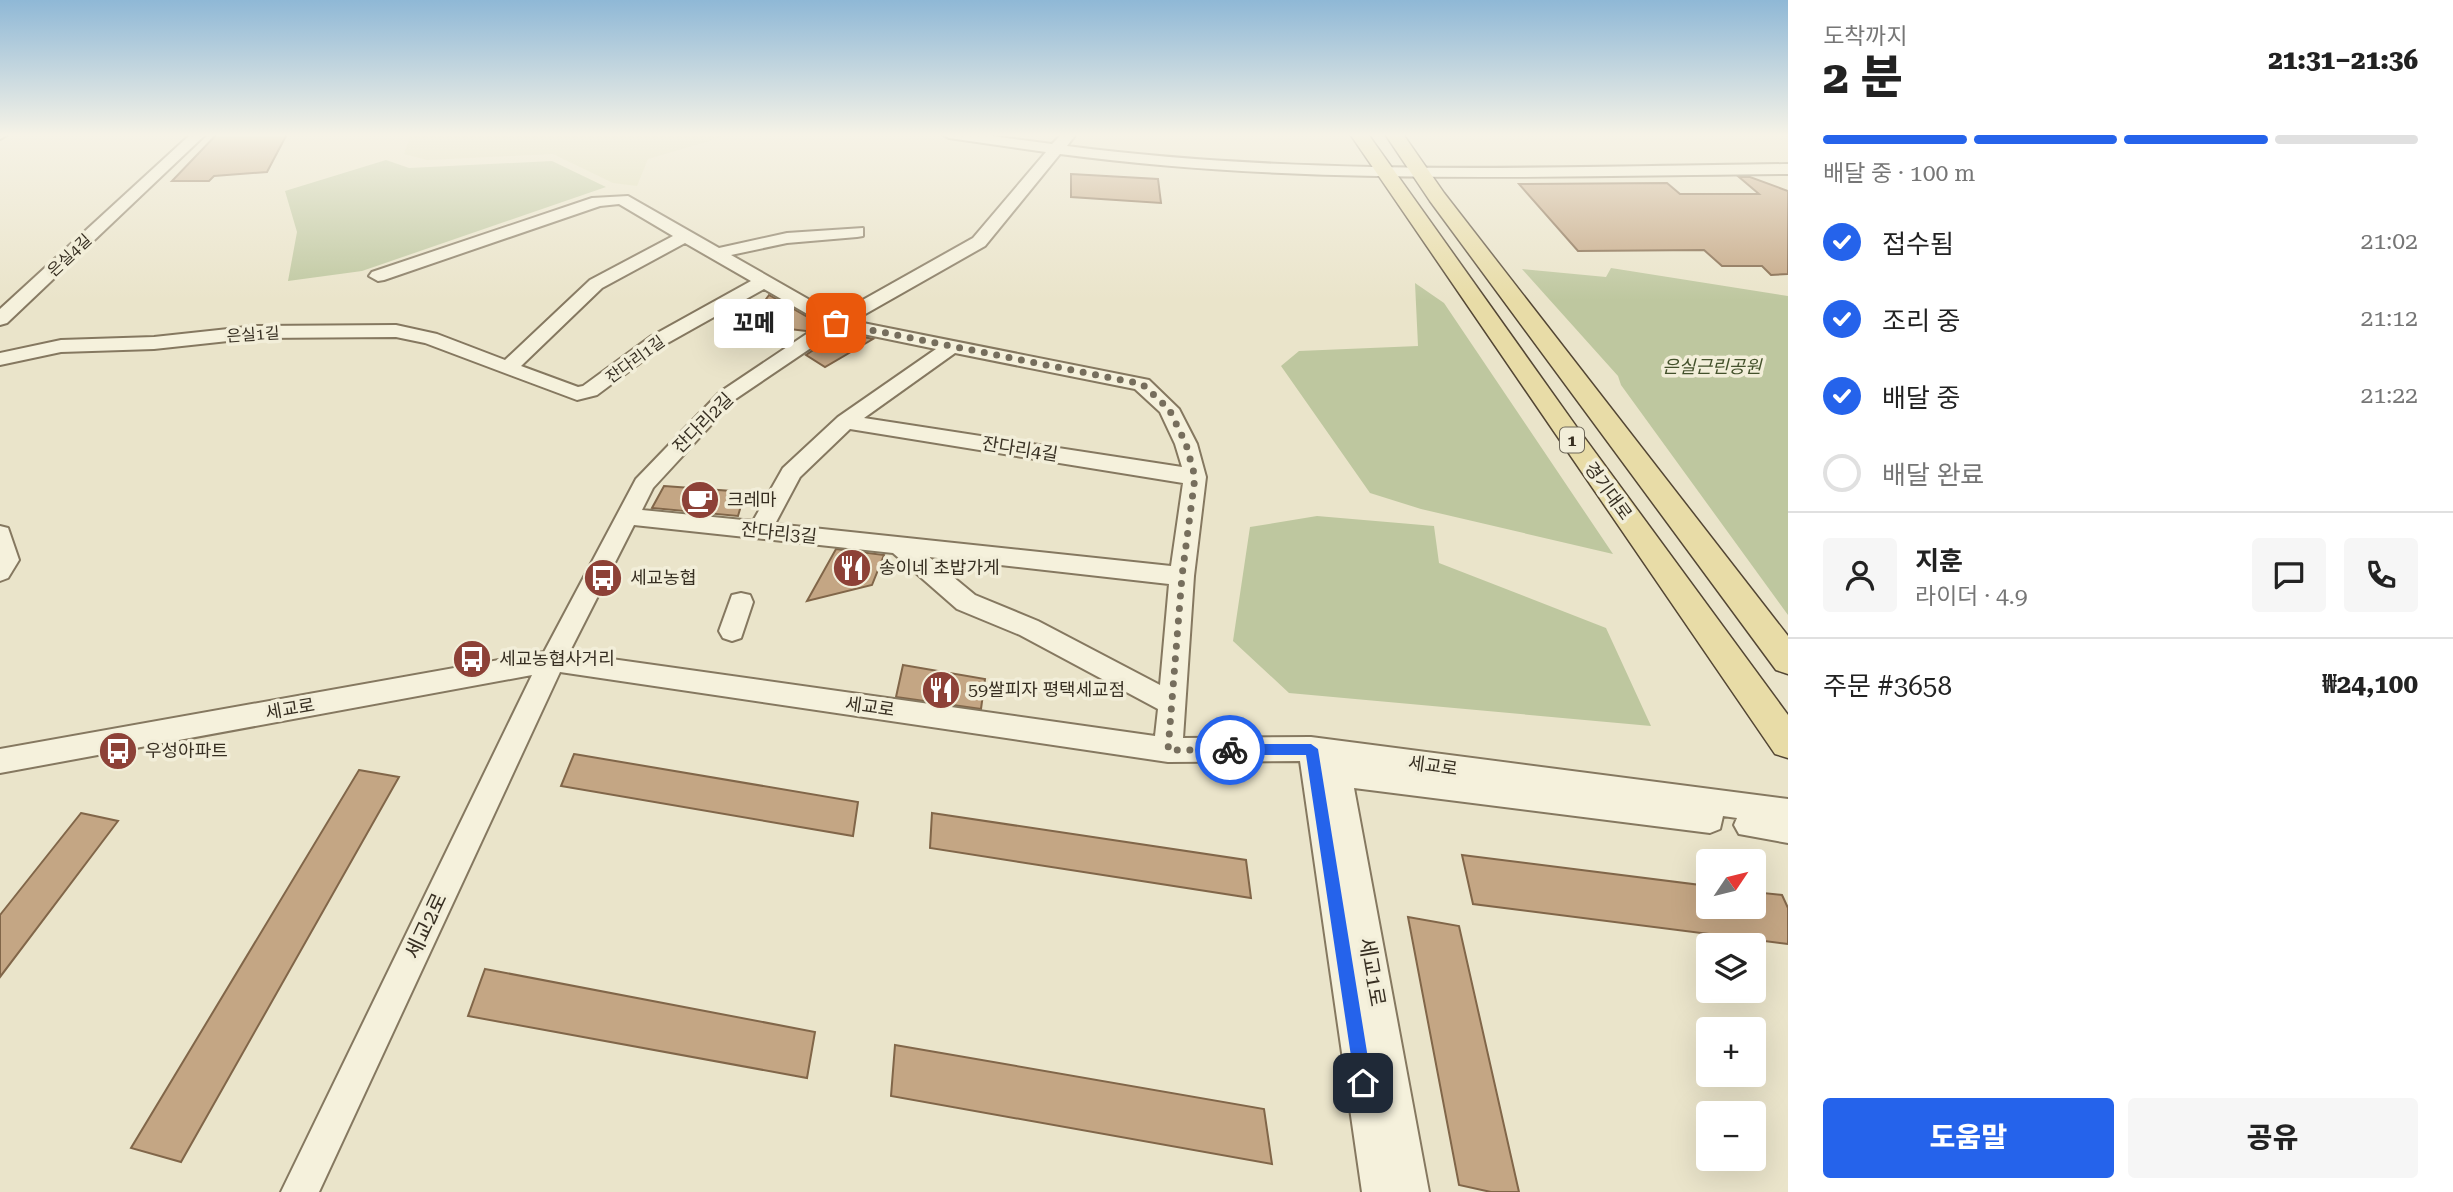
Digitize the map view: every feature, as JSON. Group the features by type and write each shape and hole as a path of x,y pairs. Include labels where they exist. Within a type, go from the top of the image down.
{"main road":[{"name":"경기대로","path":"1397,190 1788,743"},
{"name":"1","path":"1433,190 1788,661"}],"street":[{"name":"은실4길","path":"0,319 139,190"},
{"name":"잔다리2길","path":"552,661 644,484 727,396 836,323 979,242 1023,190"},
{"path":"378,276 598,201 622,199 720,253 836,323 949,348 1142,384 1169,409 1186,444 1195,477 1182,576 1168,750"},
{"path":"720,253 782,237 856,232"},
{"path":"505,366 596,284 687,235"},
{"name":"잔다리1길","path":"505,366 577,394 590,391 657,341 764,281"},
{"name":"은실1길","path":"0,359 61,346 154,343 257,331 396,331 430,338 505,366"},
{"path":"759,531 790,473 845,422 949,348"},
{"name":"잔다리4길","path":"845,422 1195,477"},
{"name":"잔다리3길","path":"627,516 1182,576"},
{"path":"0,534 7,560 0,572"},
{"path":"900,546 967,602 1030,628 1171,703"},
{"path":"732,631 741,602"},
{"name":"세교로","path":"0,761 552,661 1168,750 1324,762 1788,812"},
{"name":"세교2로","path":"300,1192 552,661"},
{"path":"1324,762 1788,830"},
{"name":"세교1로","path":"1324,762 1381,1192"},
{"name":"세교1로","path":"1324,762 1410,1192"}],"green space":[{"path":"598,190 362,271 288,281 297,232 285,191"},
{"name":"은실근린공원","path":"1611,268 1788,296 1788,615 1621,385 1618,376 1522,269 1606,277"},
{"path":"1415,283 1444,303 1613,554 1421,509 1370,493 1281,366 1299,351 1418,346"},
{"path":"1317,516 1434,526 1439,563 1606,628 1651,726 1289,693 1233,641 1250,527"}],"building":[{"path":"1071,190 1159,190 1161,203 1071,197"},
{"path":"1524,190 1675,190 1680,194 1759,194 1754,190 1788,191 1788,274 1771,275 1762,266 1722,266 1704,250 1578,251"},
{"path":"769,295 818,323 806,331 748,324"},
{"path":"840,332 873,339 825,367 806,355"},
{"name":"크레마","path":"664,486 745,492 738,516 652,508"},
{"name":"송이네 초밥가게","path":"836,549 884,555 872,585 807,601"},
{"name":"59쌀피자 평택세교점","path":"903,665 985,679 981,709 896,697"},
{"path":"574,754 858,802 853,836 561,786"},
{"path":"359,770 399,777 181,1162 131,1148"},
{"path":"81,813 118,821 0,977 0,915"},
{"path":"932,813 1246,860 1251,898 930,848"},
{"path":"1462,855 1696,884 1696,919 1766,919 1766,893 1782,895 1788,908 1788,944 1766,941 1766,933 1701,933 1473,904"},
{"path":"1408,917 1459,926 1519,1192 1491,1192 1459,1185"},
{"path":"485,969 815,1032 807,1078 468,1016"},
{"path":"895,1045 1264,1109 1272,1164 891,1096"}],"way so far":[{"path":"836,323 949,348 1100,374 1142,384 1169,409 1186,444 1195,477 1182,576 1168,750 1230,750"}],"place":[{"name":"꼬메","path":"836,323"},
{"name":"크레마","path":"700,500"},
{"name":"송이네 초밥가게","path":"852,568"},
{"name":"세교농협","path":"603,578"},
{"name":"세교농협사거리","path":"472,659"},
{"name":"59쌀피자 평택세교점","path":"941,690"},
{"name":"우성아파트","path":"118,751"}],"route":[{"path":"1230,750 1311,749 1363,1083"}]}
